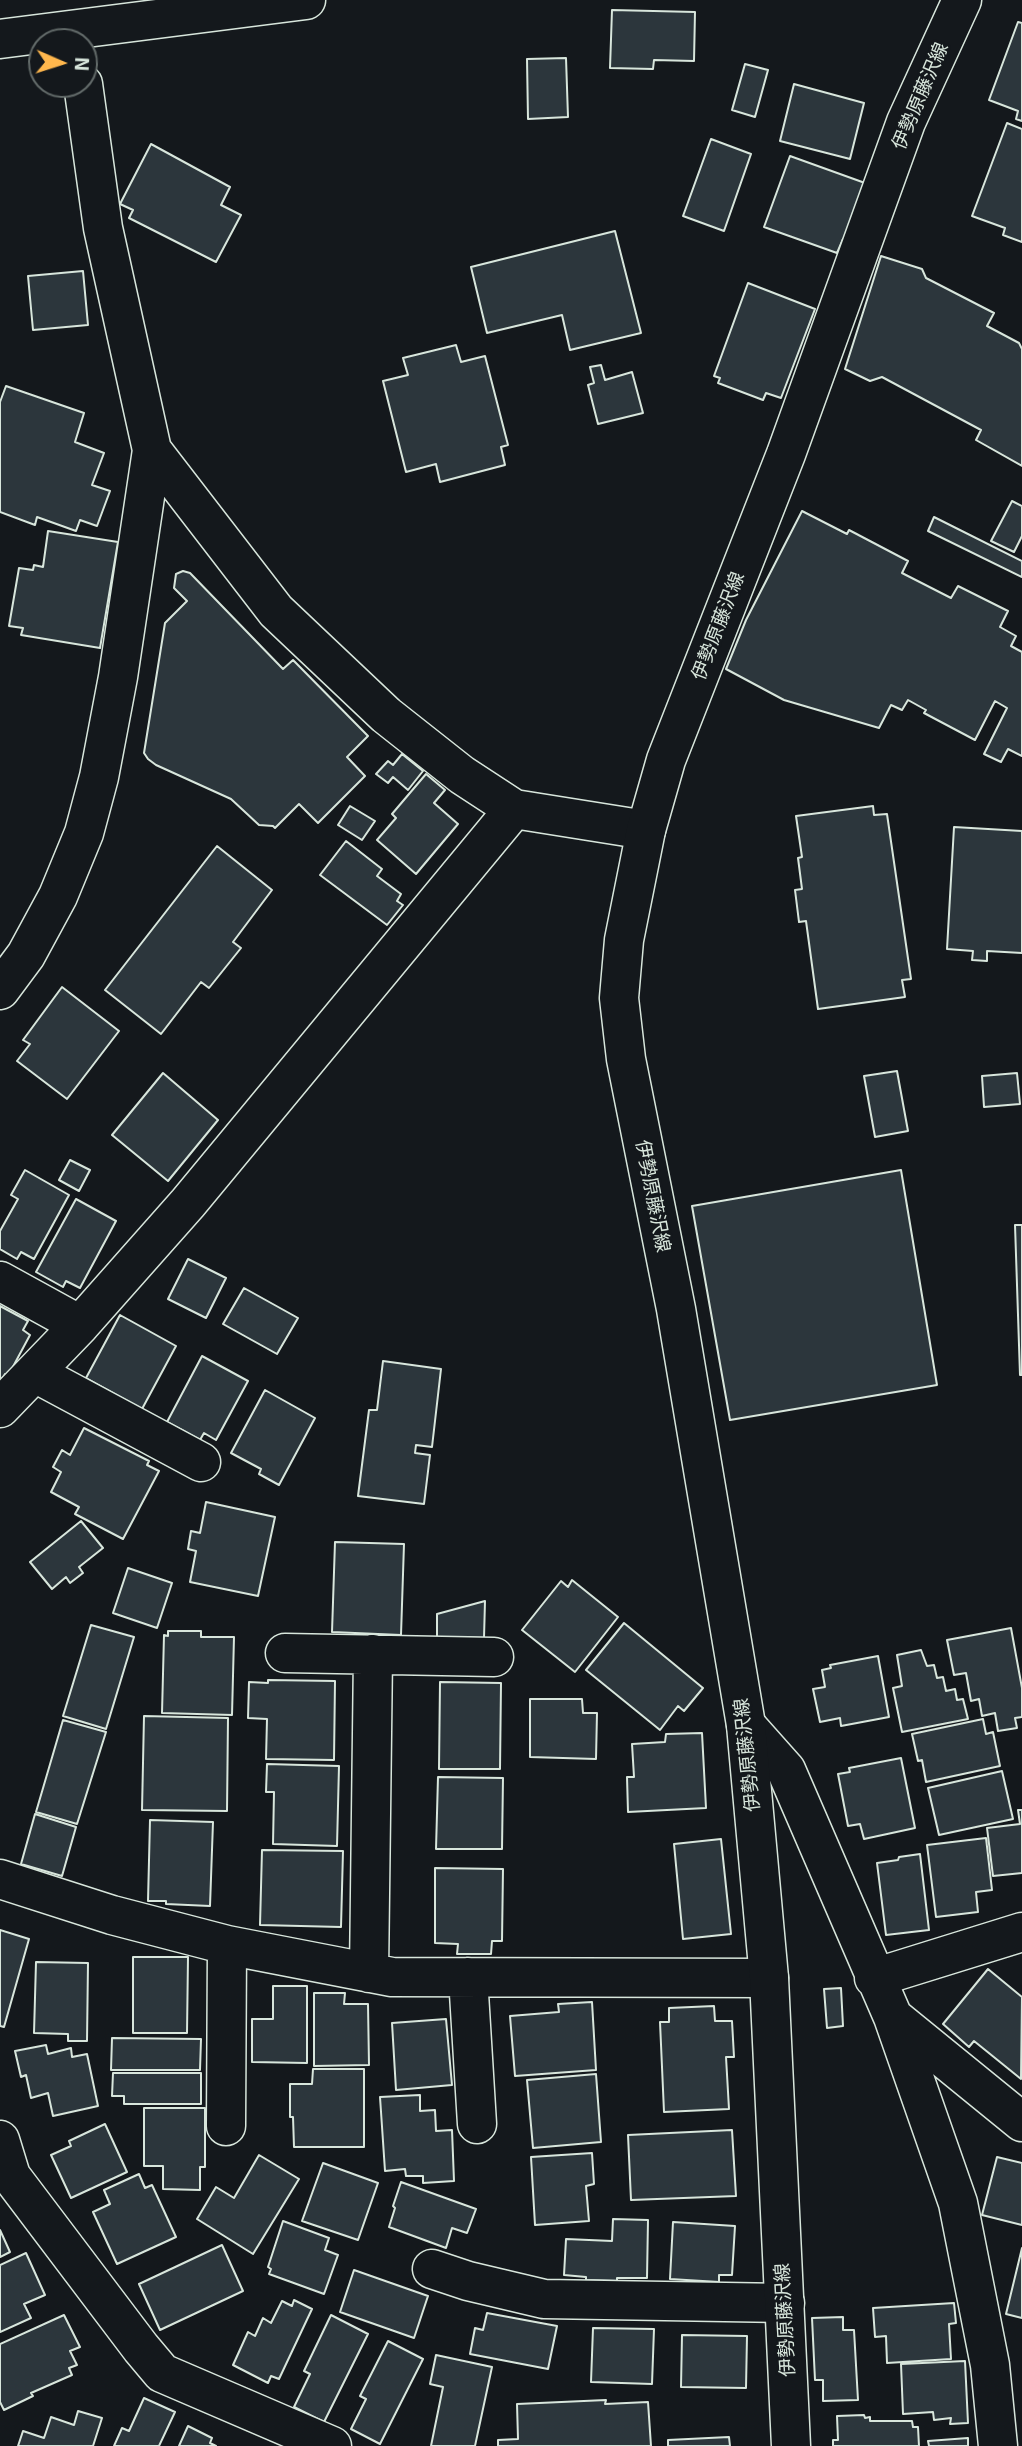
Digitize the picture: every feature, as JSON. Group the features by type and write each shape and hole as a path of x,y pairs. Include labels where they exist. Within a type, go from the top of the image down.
{"street":[{"path":"0,39 79,24 306,0"},
{"name":"伊勢原藤沢線","path":"791,2446 769,1978 746,1725 676,1309 624,1047 619,998 624,940 646,830 666,760 786,454 906,122 961,0"},
{"path":"0,990 26,955 52,908 84,833 99,777 118,677 152,450 103,228 85,98"},
{"path":"152,450 276,611 386,715 462,775 514,809 646,830"},
{"path":"0,1408 80,1325 188,1203 514,809"},
{"path":"0,1281 80,1325"},
{"path":"35,1373 201,1462"},
{"path":"285,1653 494,1657"},
{"path":"369,1973 373,1654"},
{"path":"746,1725 786,1770 893,2017 958,2203 990,2365 998,2446"},
{"path":"0,1879 112,1915 227,1945 392,1977 769,1978"},
{"path":"874,1978 1022,1932"},
{"path":"226,2126 227,1945"},
{"path":"468,1977 477,2124"},
{"path":"893,2017 1022,2122"},
{"path":"0,2140 12,2176 162,2373 332,2446"},
{"path":"432,2269 468,2281 544,2299 785,2303"}],"building":[{"path":"612,10 695,12 694,61 654,60 653,69 610,68"},
{"path":"1018,22 1022,23 1022,121 1016,119 1018,111 989,100"},
{"path":"566,58 568,117 528,119 527,59"},
{"path":"745,64 768,70 755,117 732,110"},
{"path":"794,84 864,103 850,159 780,141"},
{"path":"1007,123 1022,129 1022,242 1003,235 1005,228 972,216"},
{"path":"711,139 751,154 724,231 683,216"},
{"path":"151,144 230,187 221,205 241,215 216,262 129,218 133,210 120,204"},
{"path":"790,156 865,183 845,240 843,239 837,253 764,227"},
{"path":"615,231 641,333 570,350 562,315 487,333 471,267"},
{"path":"881,256 922,269 926,278 994,313 987,326 1019,343 1022,349 1022,466 976,440 981,430 882,377 870,381 845,369"},
{"path":"83,271 88,325 33,330 28,276"},
{"path":"748,283 815,309 781,398 766,393 763,400 718,383 720,378 714,376"},
{"path":"456,345 461,362 485,356 508,445 501,447 505,465 440,482 436,464 406,472 383,381 408,375 403,358"},
{"path":"601,365 605,380 632,372 643,413 598,424 588,385 594,383 590,367"},
{"path":"6,386 84,413 75,442 104,453 92,485 110,491 97,526 80,520 76,531 37,517 35,525 0,512 0,402"},
{"path":"1012,501 1022,506 1022,536 1014,552 991,541"},
{"path":"802,511 847,534 849,530 908,561 902,573 951,598 958,586 1008,611 1000,627 1016,636 1011,646 1022,652 1022,756 1008,749 1001,762 984,754 1007,708 995,701 975,740 924,713 926,710 908,700 902,710 891,705 879,728 784,700 726,669 746,620"},
{"path":"934,517 1022,561 1022,577 928,531"},
{"path":"48,531 118,542 100,648 21,635 23,628 9,626 19,568 33,570 34,565 43,567"},
{"path":"183,571 190,573 283,669 293,660 368,736 347,757 365,776 318,823 299,804 275,828 259,825 231,799 156,765 144,753 165,623 187,601 174,588 176,574"},
{"path":"402,754 423,771 408,790 393,777 388,783 376,774 388,761 393,765"},
{"path":"426,774 445,790 434,803 458,824 416,874 377,840 396,818 392,814"},
{"path":"350,806 375,821 362,840 338,825"},
{"path":"873,806 874,815 887,814 911,979 902,980 905,997 818,1009 806,921 799,922 795,890 802,889 798,858 802,857 796,816"},
{"path":"954,827 1022,831 1022,953 987,951 987,961 972,960 973,951 947,949"},
{"path":"346,841 382,869 377,876 401,894 397,901 403,905 387,925 320,875"},
{"path":"217,846 272,890 233,942 241,948 209,988 201,982 161,1034 105,990"},
{"path":"62,987 119,1031 67,1099 17,1061 30,1044 23,1040"},
{"path":"897,1071 908,1131 875,1137 864,1076"},
{"path":"163,1073 218,1120 168,1181 112,1135"},
{"path":"1017,1073 1020,1104 984,1107 982,1076"},
{"path":"70,1160 90,1170 79,1191 59,1180"},
{"path":"25,1170 69,1195 34,1259 21,1252 17,1259 0,1249 0,1231 18,1199 11,1195"},
{"path":"901,1170 937,1385 730,1420 692,1206"},
{"path":"76,1199 116,1221 80,1288 66,1281 63,1287 36,1272"},
{"path":"1015,1225 1022,1225 1022,1375 1020,1375"},
{"path":"188,1259 226,1278 206,1318 168,1299"},
{"path":"244,1288 298,1318 277,1354 223,1324"},
{"path":"0,1306 28,1321 23,1330 30,1335 8,1376 5,1374 0,1384"},
{"path":"120,1315 176,1346 142,1409 86,1378"},
{"path":"202,1356 248,1381 216,1440 204,1433 200,1440 167,1422"},
{"path":"383,1361 441,1369 432,1447 416,1445 415,1453 430,1455 424,1504 358,1496 369,1410 377,1410"},
{"path":"265,1390 315,1418 279,1485 259,1474 261,1469 231,1453"},
{"path":"84,1428 149,1461 147,1465 159,1471 123,1539 75,1514 79,1507 51,1492 61,1472 53,1467 62,1450 70,1455"},
{"path":"206,1502 275,1517 258,1596 190,1582 196,1551 188,1549 191,1531 200,1533"},
{"path":"81,1521 103,1548 79,1567 83,1573 70,1583 66,1577 52,1589 30,1562"},
{"path":"335,1542 404,1544 401,1635 332,1632"},
{"path":"128,1568 172,1583 157,1628 113,1613"},
{"path":"572,1580 618,1617 575,1672 522,1630 561,1581 568,1587"},
{"path":"485,1601 484,1638 437,1637 437,1614"},
{"path":"624,1623 703,1688 684,1711 678,1706 660,1730 586,1670"},
{"path":"91,1625 134,1637 106,1729 63,1716"},
{"path":"1011,1628 1022,1688 1022,1717 1015,1718 1017,1728 998,1731 995,1713 982,1716 979,1699 971,1701 966,1673 954,1675 947,1640"},
{"path":"168,1631 201,1631 201,1637 234,1637 232,1715 162,1713 164,1635 168,1636"},
{"path":"921,1650 927,1666 934,1665 937,1678 943,1677 946,1691 955,1689 957,1700 963,1699 968,1719 902,1732 893,1688 902,1686 897,1655"},
{"path":"878,1656 889,1717 841,1726 840,1718 820,1722 813,1689 825,1687 822,1670 831,1668 830,1665"},
{"path":"268,1680 335,1681 334,1760 266,1759 267,1719 248,1718 249,1682 268,1683"},
{"path":"440,1682 501,1683 500,1769 439,1769"},
{"path":"530,1699 582,1699 583,1713 597,1713 596,1759 530,1757"},
{"path":"144,1716 228,1718 227,1811 142,1810"},
{"path":"983,1719 986,1734 993,1732 1000,1766 926,1782 922,1760 918,1761 912,1734"},
{"path":"63,1720 106,1732 77,1824 36,1812"},
{"path":"702,1733 706,1808 628,1812 627,1777 634,1777 632,1744 665,1742 666,1734"},
{"path":"901,1758 915,1828 864,1839 860,1824 848,1826 838,1774 850,1772 849,1768"},
{"path":"267,1764 339,1766 337,1846 273,1844 274,1792 266,1792"},
{"path":"1002,1771 1013,1819 939,1835 928,1788"},
{"path":"438,1777 503,1778 502,1849 436,1849"},
{"path":"1018,1810 1022,1810 1022,1873 993,1876 987,1828 1020,1824"},
{"path":"35,1814 76,1827 62,1876 21,1864"},
{"path":"150,1820 213,1822 210,1906 148,1901"},
{"path":"986,1838 992,1890 976,1892 978,1912 936,1917 927,1845"},
{"path":"721,1839 731,1934 683,1939 674,1844"},
{"path":"262,1850 343,1851 341,1927 260,1925"},
{"path":"920,1854 929,1930 886,1935 877,1863"},
{"path":"435,1868 503,1869 502,1941 492,1941 491,1954 457,1954 458,1944 435,1943"},
{"path":"0,1930 29,1939 4,2027 0,2026"},
{"path":"133,1957 188,1957 187,2033 133,2033"},
{"path":"36,1962 88,1963 87,2041 68,2041 68,2034 34,2033"},
{"path":"988,1969 1022,1997 1021,2079 974,2041 969,2047 943,2024"},
{"path":"273,1986 307,1986 307,2063 252,2062 252,2019 273,2019"},
{"path":"841,1988 843,2026 827,2028 824,1989"},
{"path":"314,1993 345,1993 344,2004 368,2004 369,2065 314,2066"},
{"path":"592,2002 596,2070 515,2076 510,2016 559,2012 558,2004"},
{"path":"714,2006 715,2021 732,2021 734,2057 726,2057 729,2109 664,2112 660,2022 669,2022 669,2008"},
{"path":"446,2019 452,2085 396,2090 392,2023"},
{"path":"112,2038 201,2039 200,2070 111,2070"},
{"path":"46,2045 48,2054 71,2048 72,2057 87,2054 98,2106 53,2116 48,2093 31,2098 26,2075 21,2077 15,2051"},
{"path":"313,2069 364,2069 364,2147 294,2147 290,2084 312,2084"},
{"path":"113,2073 201,2073 201,2104 124,2104 124,2096 112,2096"},
{"path":"596,2074 601,2142 533,2148 527,2080"},
{"path":"420,2095 420,2111 435,2110 436,2131 452,2130 454,2181 423,2183 423,2176 406,2176 405,2169 385,2171 380,2097"},
{"path":"144,2108 205,2108 205,2167 200,2167 200,2190 163,2189 163,2166 144,2166"},
{"path":"105,2124 127,2172 71,2198 51,2155 71,2146 69,2141"},
{"path":"732,2130 736,2196 631,2200 628,2135"},
{"path":"592,2153 594,2184 586,2186 589,2221 535,2225 531,2157"},
{"path":"259,2155 299,2179 253,2254 197,2219 216,2187 234,2198"},
{"path":"997,2157 1022,2163 1022,2225 982,2215"},
{"path":"323,2163 378,2183 358,2240 302,2221"},
{"path":"139,2174 145,2188 152,2185 176,2237 117,2264 93,2212 110,2204 104,2190"},
{"path":"401,2182 476,2209 467,2233 452,2228 446,2248 389,2227"},
{"path":"613,2219 648,2220 647,2278 586,2280 586,2277 564,2275 566,2239 612,2241"},
{"path":"283,2221 329,2238 325,2250 338,2255 324,2294 269,2274 271,2269 268,2267"},
{"path":"673,2222 735,2226 732,2275 719,2275 719,2282 670,2279"},
{"path":"0,2230 10,2252 0,2257"},
{"path":"222,2245 243,2291 160,2330 139,2284"},
{"path":"1022,2248 1022,2318 1006,2314"},
{"path":"26,2253 45,2295 24,2304 31,2318 0,2332 0,2265"},
{"path":"354,2270 428,2296 414,2338 340,2312"},
{"path":"294,2300 312,2309 279,2379 271,2376 268,2383 233,2365 248,2332 255,2336 263,2318 271,2323 282,2301 292,2306"},
{"path":"954,2303 956,2323 949,2324 951,2359 887,2363 886,2336 875,2337 873,2308"},
{"path":"487,2313 557,2326 548,2369 470,2354 475,2328 483,2330"},
{"path":"64,2315 80,2347 70,2351 77,2365 69,2368 72,2375 31,2393 33,2396 4,2410 0,2402 0,2344"},
{"path":"331,2315 368,2334 324,2422 294,2407 310,2374 304,2371"},
{"path":"843,2317 843,2330 854,2330 858,2400 823,2401 823,2380 815,2380 812,2318"},
{"path":"593,2328 654,2329 652,2384 591,2382"},
{"path":"682,2335 747,2336 746,2388 681,2387"},
{"path":"388,2341 423,2359 380,2444 351,2429 366,2399 360,2396"},
{"path":"436,2355 492,2367 475,2446 431,2446 443,2387 430,2384"},
{"path":"965,2361 968,2423 950,2424 951,2418 934,2420 933,2412 903,2414 901,2364"},
{"path":"144,2398 175,2412 159,2446 114,2446 122,2428 129,2431"},
{"path":"606,2400 605,2404 648,2402 651,2446 498,2446 498,2440 518,2439 517,2404"},
{"path":"78,2411 102,2418 93,2446 18,2446 23,2431 44,2438 51,2417 74,2425"},
{"path":"864,2415 865,2418 870,2417 870,2421 912,2421 913,2427 918,2427 919,2446 833,2446 833,2440 838,2440 837,2416"},
{"path":"188,2426 212,2438 210,2443 216,2446 179,2446"},
{"path":"729,2437 730,2446 668,2446 668,2440"},
{"path":"968,2438 968,2446 929,2446 928,2441"}]}
